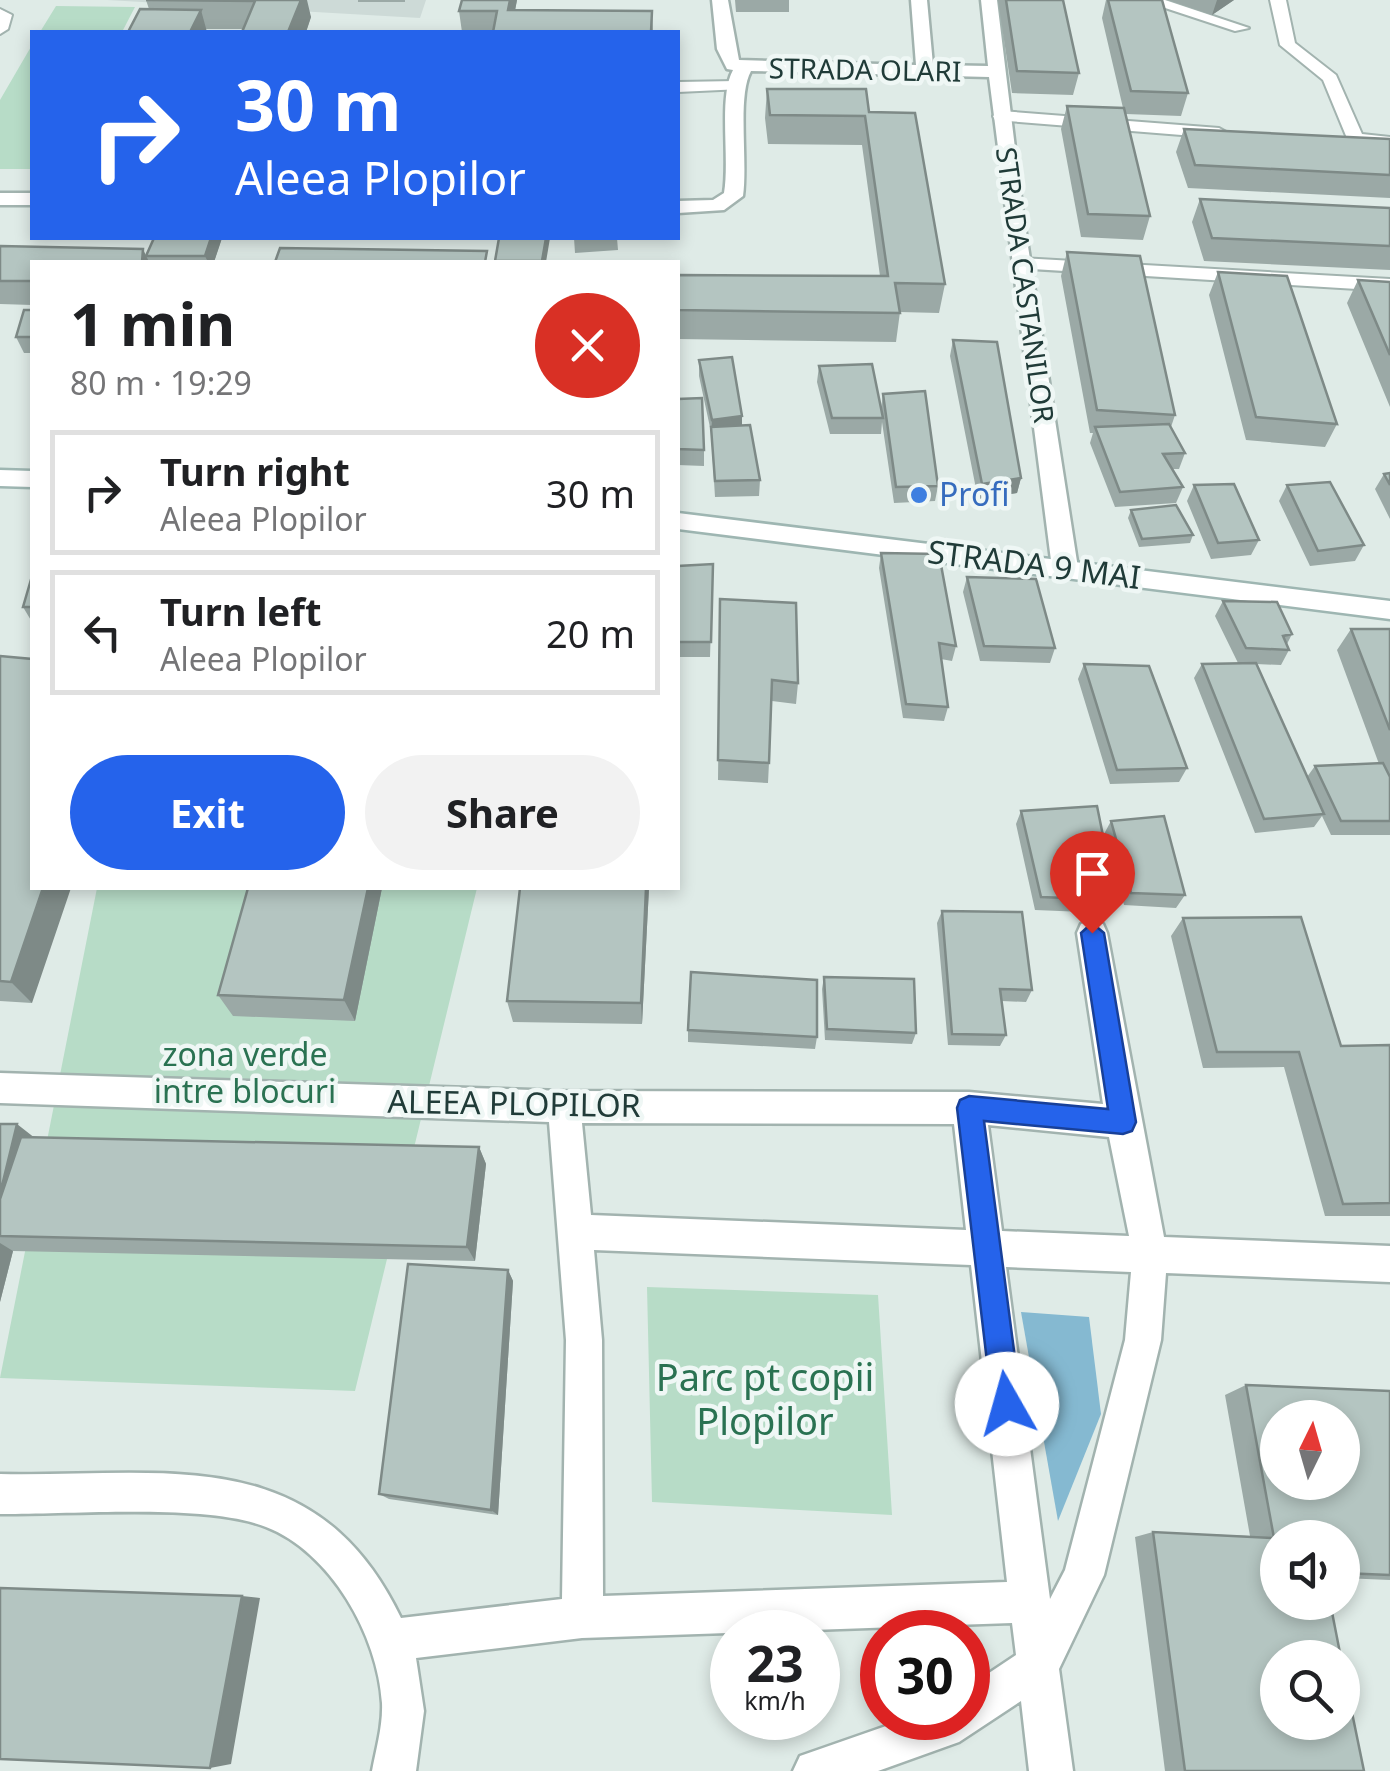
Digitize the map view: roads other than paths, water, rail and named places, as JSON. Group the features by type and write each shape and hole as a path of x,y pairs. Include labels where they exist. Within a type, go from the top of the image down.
{"street":[{"path":"720,0 725,11 725,54 740,76"},
{"path":"919,0 925,71"},
{"name":"STRADA CASTANILOR","path":"989,0 1020,264 1066,568"},
{"name":"STRADA OLARI","path":"680,206 717,206 733,196 740,76 996,72"},
{"path":"0,199 30,200"},
{"path":"0,478 30,478"},
{"name":"STRADA 9 MAI","path":"680,521 1390,610"},
{"path":"990,1697 1040,1662 1084,1575 1144,1340 1150,1254 1123,1122 1092,933"},
{"name":"ALEEA PLOPILOR","path":"0,1088 564,1107 969,1108 1123,1122"},
{"path":"564,1107 584,1340 582,1617"},
{"path":"969,1108 1051,1771"},
{"path":"576,1232 1390,1264"},
{"path":"0,1494 248,1501 307,1525 351,1572 390,1640 404,1702 394,1771"},
{"path":"390,1640 582,1617 1030,1602"},
{"path":"815,1771 906,1740"}],"lane":[{"path":"1148,0 1240,28"},
{"path":"1278,0 1288,45 1330,78 1346,139 1388,147"},
{"path":"0,14 4,16 0,29"},
{"path":"680,87 740,76"},
{"path":"1001,116 1244,134"},
{"path":"1020,264 1390,285"}],"water":[{"path":"1021,1312 1089,1317 1101,1414 1058,1521"}],"place":[{"name":"Profi","path":"919,495"}],"park label":[{"name":"zona verde intre blocuri","path":"245,1074"},
{"name":"Parc pt copii Plopilor","path":"765,1400"}]}
